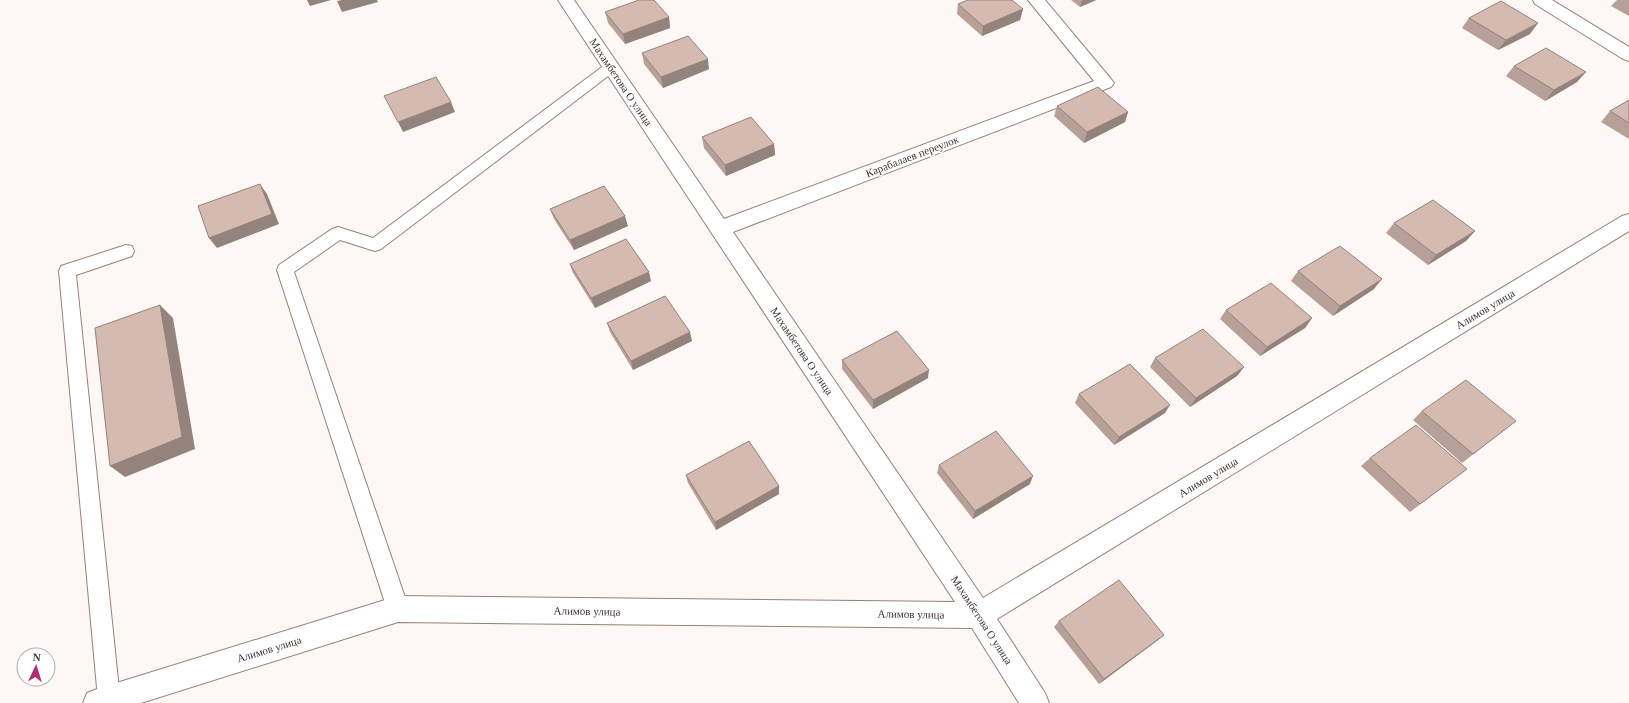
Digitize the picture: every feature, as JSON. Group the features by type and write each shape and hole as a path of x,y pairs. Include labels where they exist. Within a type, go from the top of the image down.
{"street":[{"name":"Махамбетова О улица","path":"566,0 979,615 1036,703"},
{"name":"Карабалаев переулок","path":"720,229 1105,83 1036,0"},
{"path":"1540,0 1629,55"},
{"name":"Алимов улица","path":"103,701 398,609 979,615 1629,221"}],"lane":[{"path":"398,609 285,270 338,233 376,246 611,67"},
{"path":"103,701 68,271 126,251"}],"building":[{"path":"639,0 654,0 669,17 623,34 605,12"},
{"path":"968,0 1012,0 1023,9 983,26 958,4"},
{"path":"1501,1 1538,23 1506,40 1469,18"},
{"path":"688,36 708,59 661,77 642,53"},
{"path":"1546,48 1586,72 1554,90 1514,66"},
{"path":"436,77 451,102 398,122 384,96"},
{"path":"1098,87 1128,112 1087,132 1057,106"},
{"path":"1629,100 1629,123 1610,111"},
{"path":"751,117 774,144 725,165 702,137"},
{"path":"260,184 272,214 209,238 198,206"},
{"path":"604,186 625,216 570,240 550,209"},
{"path":"1433,200 1475,231 1436,255 1394,223"},
{"path":"626,239 649,272 591,298 570,264"},
{"path":"1340,246 1382,279 1340,306 1298,271"},
{"path":"1271,283 1312,318 1267,347 1226,310"},
{"path":"665,296 690,332 631,361 607,323"},
{"path":"160,305 182,437 110,466 95,328"},
{"path":"1203,329 1244,367 1196,398 1155,358"},
{"path":"897,331 929,370 873,400 842,360"},
{"path":"1130,364 1170,405 1119,437 1079,394"},
{"path":"1466,380 1516,421 1473,454 1422,411"},
{"path":"1416,425 1467,469 1420,504 1370,458"},
{"path":"996,431 1033,476 975,511 939,465"},
{"path":"749,441 779,486 715,522 686,475"},
{"path":"1119,580 1164,635 1104,679 1059,621"}]}
